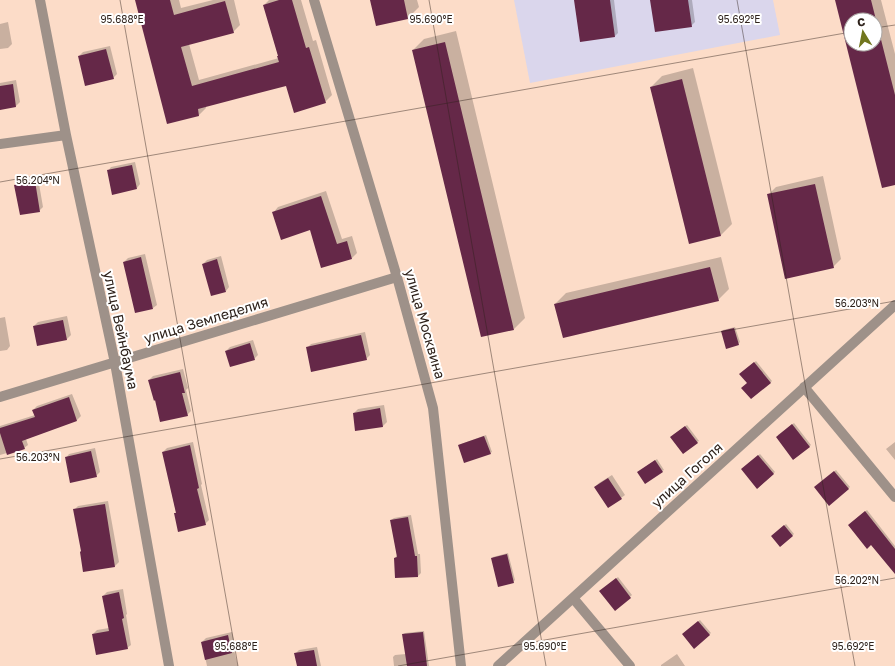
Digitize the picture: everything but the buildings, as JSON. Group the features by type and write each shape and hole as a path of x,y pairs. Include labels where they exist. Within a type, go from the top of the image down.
{"street":[{"name":"улица Вейнбаума","path":"40,0 66,135 115,362 169,666"},
{"name":"улица Москвина","path":"314,0 397,277 433,408 461,666"},
{"path":"0,144 66,135"},
{"name":"улица Земледелия","path":"0,398 397,277"},
{"name":"улица Гоголя","path":"498,666 895,305"},
{"path":"804,387 895,497"},
{"path":"572,598 630,666"}],"shaded area":[{"path":"514,0 773,0 780,35 530,83"}]}
